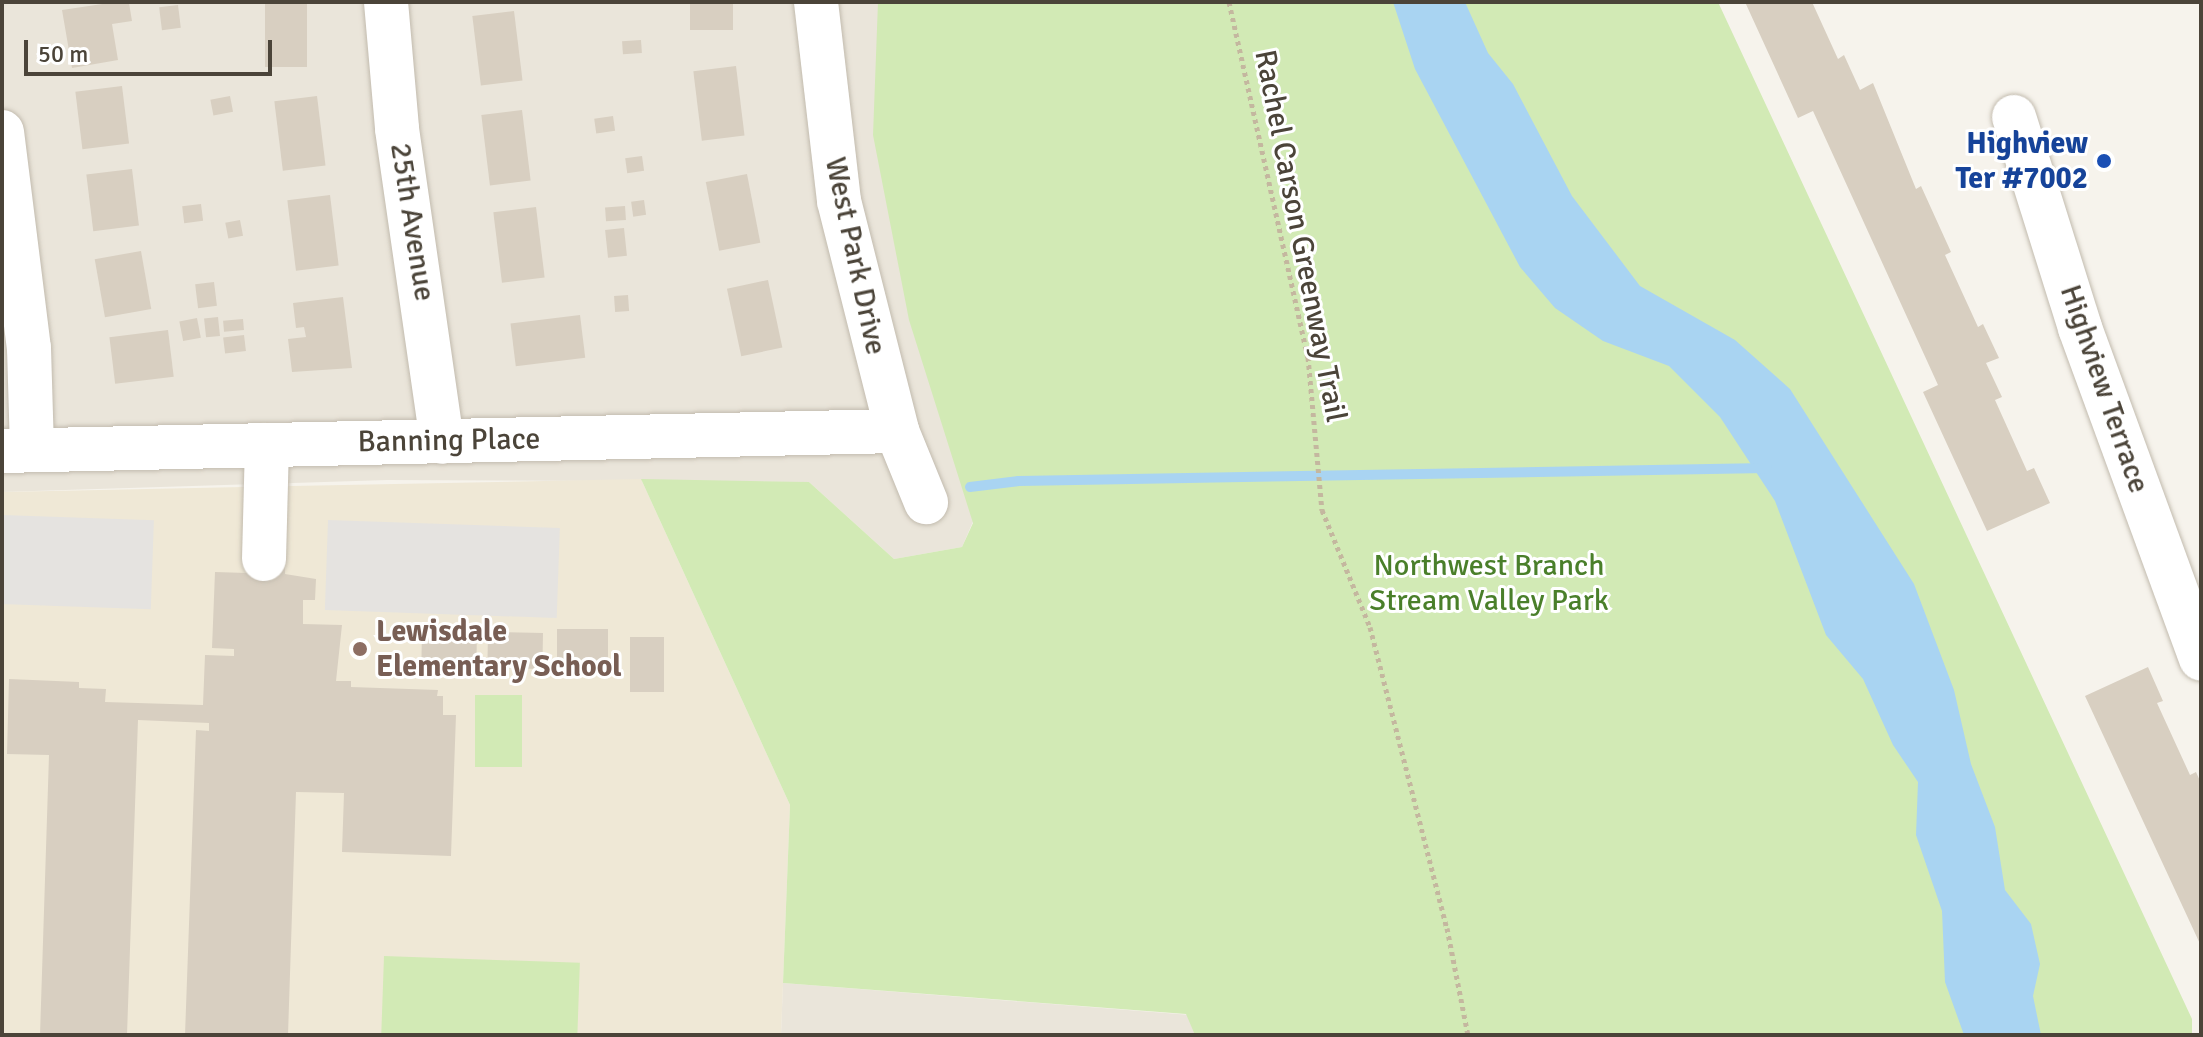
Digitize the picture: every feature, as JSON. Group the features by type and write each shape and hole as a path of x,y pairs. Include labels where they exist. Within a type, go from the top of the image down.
{"street":[{"name":"25th Avenue","path":"386,2 397,129 442,442"},
{"name":"West Park Drive","path":"816,2 839,201 897,431 926,502"},
{"name":"Highview Terrace","path":"2014,117 2080,328 2201,659"},
{"path":"2,132 29,348 17,450"},
{"name":"Banning Place","path":"17,450 897,431"},
{"path":"264,559 267,445"}],"path":[{"name":"Rachel Carson Greenway Trail","path":"1229,2 1308,357 1322,510 1370,627 1447,928 1468,1035"}],"shaded area":[{"path":"2,2 915,2 1004,450 962,547 894,559 809,482 387,480 2,492"},
{"name":"Lewisdale Elementary School","path":"641,479 790,805 781,1035 2,1035 2,492"},
{"path":"2,515 154,520 151,609 2,604"},
{"path":"328,520 560,528 557,618 325,610"},
{"path":"783,983 1216,1017 1222,1035 781,1035"}],"green space":[{"name":"Northwest Branch Stream Valley Park","path":"878,2 1718,2 2192,1019 2192,1035 1195,1035 1186,1014 783,983 790,805 641,479 809,482 894,559 962,547 973,523 909,320 873,135"},
{"path":"475,695 522,695 522,767 475,767"},
{"path":"384,956 580,963 577,1035 381,1035"}],"water":[{"path":"1393,2 1465,2 1488,53 1513,84 1572,196 1640,286 1735,340 1790,389 1914,584 1954,690 1971,764 1995,827 2005,890 2031,924 2040,964 2033,996 2041,1035 1964,1035 1945,982 1942,911 1916,835 1918,782 1893,745 1863,679 1826,635 1775,501 1720,417 1669,366 1603,341 1555,308 1520,267 1415,69"}],"building":[{"path":"265,2 307,2 307,67 265,67"},
{"path":"690,2 733,2 733,30 690,30"},
{"path":"1745,2 1812,2 1838,59 1844,55 1860,90 1873,83 1916,189 1921,186 1951,252 1945,255 1978,327 1983,324 1999,358 1986,363 2002,397 1995,400 2027,471 2034,468 2050,503 1987,531 1923,392 1938,385 1813,111 1798,118"},
{"path":"129,3 132,21 112,24 118,60 72,68 62,10"},
{"path":"178,5 181,28 162,30 159,7"},
{"path":"514,11 523,80 481,86 472,16"},
{"path":"641,40 642,53 623,54 622,41"},
{"path":"736,66 745,135 702,141 693,71"},
{"path":"122,86 129,144 82,149 75,92"},
{"path":"230,96 233,112 213,116 210,100"},
{"path":"317,96 326,165 283,171 274,101"},
{"path":"522,110 531,180 490,185 481,115"},
{"path":"613,116 615,131 596,133 594,119"},
{"path":"642,156 644,171 627,173 625,158"},
{"path":"132,169 139,226 93,231 86,175"},
{"path":"747,174 760,243 719,251 706,182"},
{"path":"330,195 339,265 296,271 287,200"},
{"path":"644,200 646,215 633,217 631,202"},
{"path":"201,204 203,221 184,223 182,206"},
{"path":"625,206 626,220 606,221 605,207"},
{"path":"536,207 545,277 502,283 493,212"},
{"path":"240,220 243,236 228,239 225,223"},
{"path":"624,228 627,256 608,258 605,230"},
{"path":"141,251 151,309 105,317 95,259"},
{"path":"768,280 782,347 741,356 727,289"},
{"path":"214,282 217,306 198,308 195,284"},
{"path":"628,295 629,311 615,312 614,296"},
{"path":"343,297 352,368 292,372 288,339 306,337 304,327 296,328 293,303"},
{"path":"580,315 585,358 516,366 511,324"},
{"path":"218,317 220,336 206,337 204,318"},
{"path":"197,318 201,338 183,341 179,321"},
{"path":"243,319 244,330 224,332 223,321"},
{"path":"168,330 174,377 115,384 109,337"},
{"path":"244,335 246,351 225,353 223,338"},
{"path":"247,563 285,564 285,574 316,579 315,600 303,600 303,624 342,625 336,681 351,681 351,687 438,690 437,696 443,696 443,715 456,715 451,856 342,852 344,793 296,792 288,1035 185,1035 196,730 209,731 209,723 138,720 127,1035 40,1035 49,755 7,754 9,679 79,682 79,688 106,689 105,702 203,705 205,655 234,656 234,649 212,648 215,572 247,573"},
{"path":"422,629 477,630 476,666 421,665"},
{"path":"557,629 608,629 608,666 557,666"},
{"path":"488,632 543,633 542,669 487,668"},
{"path":"630,637 664,637 664,692 630,692"},
{"path":"2148,667 2163,701 2157,703 2190,775 2196,772 2201,783 2201,946 2085,696"}],"waterway":[{"path":"970,487 1019,481 1767,468"}],"place":[{"name":"Highview Ter #7002","path":"2104,161"},
{"name":"Lewisdale Elementary School","path":"360,649"}]}
